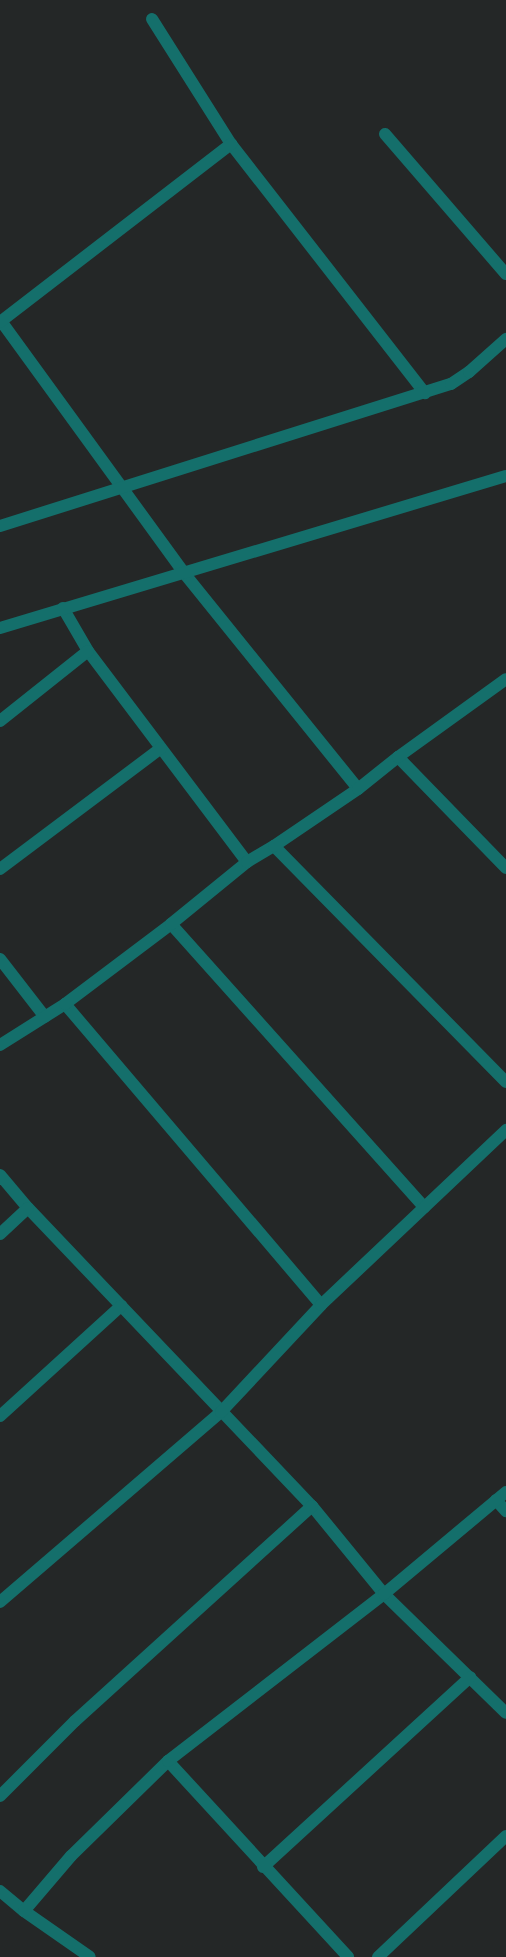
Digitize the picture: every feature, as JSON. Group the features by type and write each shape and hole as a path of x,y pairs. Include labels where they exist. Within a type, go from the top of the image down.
{"street":[{"path":"152,19 231,144 425,393"},
{"path":"385,134 506,274"},
{"path":"231,144 0,322 184,572 358,789"},
{"path":"1,525 124,489 451,384 506,339"},
{"path":"0,628 506,476"},
{"path":"63,608 88,651 247,862"},
{"path":"0,721 88,651"},
{"path":"0,1046 65,1004 171,924 247,862 358,789 398,757 506,679"},
{"path":"0,869 161,748"},
{"path":"398,757 506,868"},
{"path":"274,846 506,1082"},
{"path":"171,924 424,1207"},
{"path":"0,959 44,1017"},
{"path":"65,1004 322,1305"},
{"path":"0,1602 221,1412 322,1305 424,1207 505,1133"},
{"path":"0,1175 28,1208 312,1506 384,1594 506,1713"},
{"path":"0,1234 28,1208"},
{"path":"0,1416 121,1306"},
{"path":"24,1911 71,1856 168,1761 384,1594 501,1496 506,1511"},
{"path":"0,1796 75,1721 312,1506"},
{"path":"263,1867 470,1676"},
{"path":"168,1761 263,1867 348,1957"},
{"path":"378,1957 506,1836"},
{"path":"0,1891 24,1911 90,1957"}]}
